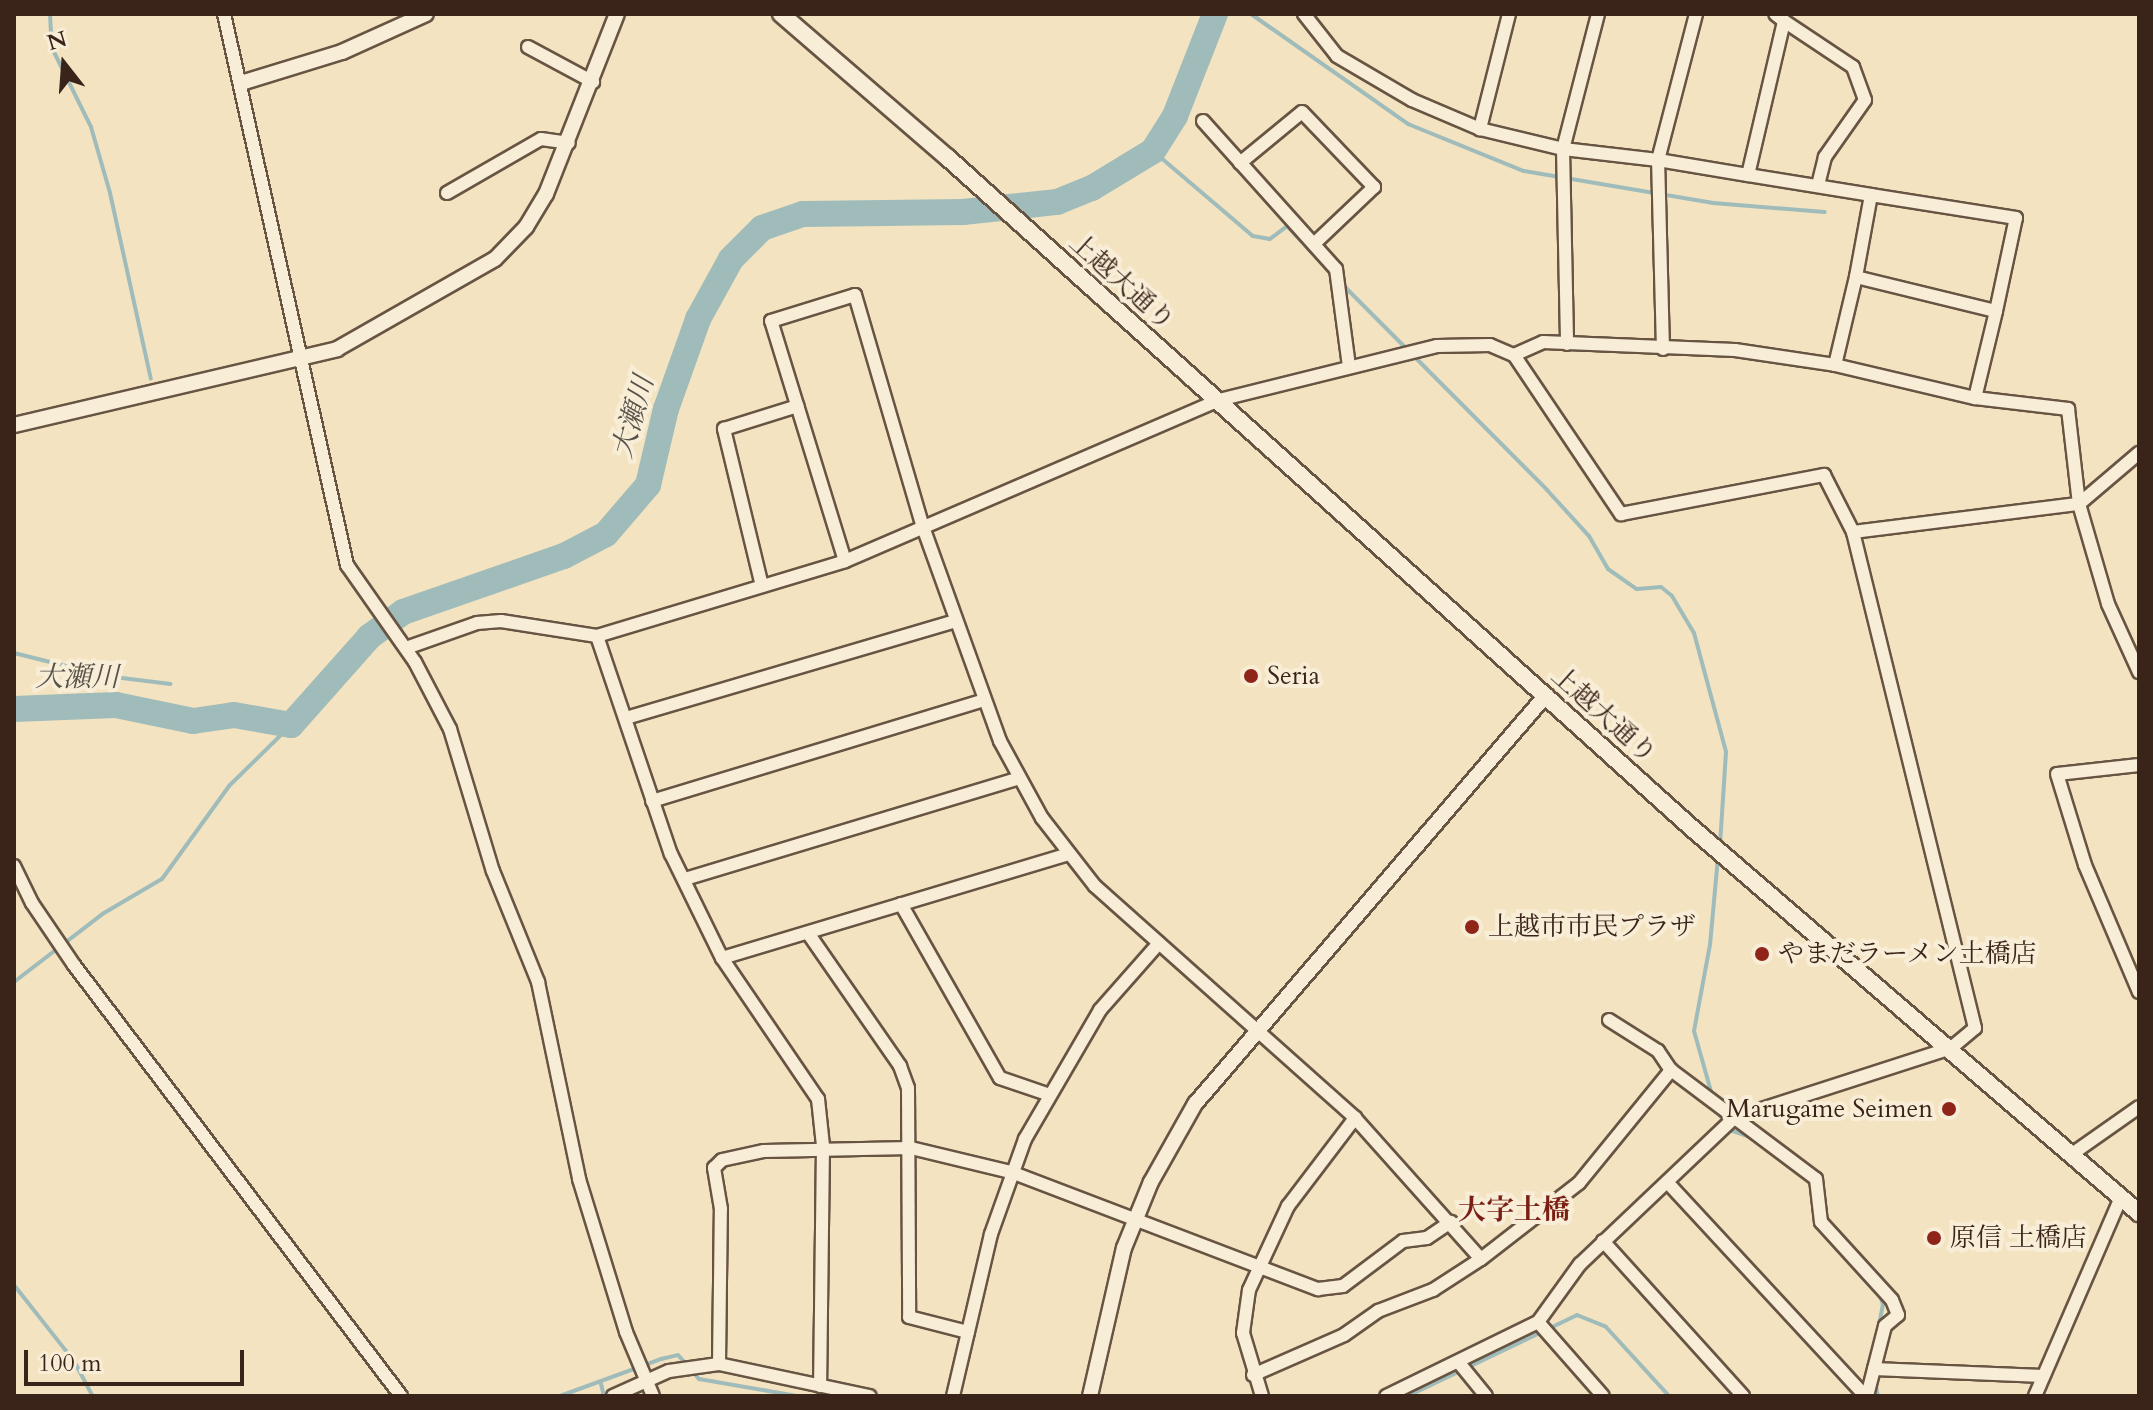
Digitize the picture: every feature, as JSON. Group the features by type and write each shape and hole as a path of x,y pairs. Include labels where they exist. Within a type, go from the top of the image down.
{"main road":[{"name":"上越大通り","path":"781,14 1219,400 1693,829 2075,1152 2139,1213"}],"street":[{"path":"224,14 347,565 395,638 406,648 450,729 493,871 538,982 579,1179 645,1380 653,1396"},
{"path":"241,83 342,52 426,14"},
{"path":"14,425 337,349 495,259 526,227 569,143 617,14"},
{"path":"1304,14 1337,56 1412,100 1480,129 1563,149 1658,160 2016,218 1975,398"},
{"path":"1480,129 1509,14"},
{"path":"1567,344 1563,149 1598,14"},
{"path":"1663,349 1658,160 1696,14"},
{"path":"1748,175 1780,18 1853,67 1865,100 1825,157 1818,185"},
{"path":"528,47 593,82"},
{"path":"1240,163 1302,112 1374,187 1314,244"},
{"path":"1203,121 1336,269 1349,367"},
{"path":"447,193 541,139 569,143"},
{"path":"1835,365 1871,195"},
{"path":"1856,277 1996,311"},
{"path":"845,561 771,321 855,295 923,527 984,700 1019,778 1069,854 1095,886 1259,1029 1355,1118 1481,1259"},
{"path":"1514,355 1531,343 1735,350 1835,365 1975,398 2068,409 2079,504 2108,604 2139,672"},
{"path":"406,648 477,623 501,621 597,636 845,561 1219,400 1437,346 1490,345 1514,355 1621,514 1824,475 1853,532 1975,1028 1951,1048 1734,1118 1603,1241 1538,1322 1460,1364 1386,1396"},
{"path":"762,586 724,429 798,406"},
{"path":"1853,532 2079,504 2139,454"},
{"path":"626,718 956,621"},
{"path":"597,636 652,801 722,958 818,1099 823,1146 820,1386"},
{"path":"1090,1396 1113,1284 1135,1220 1195,1104 1546,695"},
{"path":"652,801 984,700"},
{"path":"2139,765 2057,774 2085,865 2139,992"},
{"path":"685,879 1019,778"},
{"path":"722,958 1069,854"},
{"path":"14,866 32,903 74,965 401,1396"},
{"path":"901,904 1000,1078 1047,1094"},
{"path":"808,933 900,1066 908,1088 911,1148 909,1317 968,1332"},
{"path":"953,1396 1011,1172 1047,1094 1100,1010 1159,943"},
{"path":"1609,1020 1658,1051 1671,1070 1816,1179 1821,1222 1892,1300 1898,1315 1885,1326 1866,1396"},
{"path":"1253,1375 1344,1335 1378,1311 1433,1290 1481,1259 1579,1183 1671,1070"},
{"path":"2075,1152 2139,1107"},
{"path":"1262,1396 1253,1375 1243,1333 1249,1290 1288,1206 1355,1118"},
{"path":"719,1364 721,1209 716,1163 764,1151 823,1146 911,1148 1011,1172 1259,1267 1332,1290 1403,1241 1427,1238 1451,1222"},
{"path":"1668,1183 1866,1396"},
{"path":"2035,1396 2121,1197"},
{"path":"1603,1241 1743,1396"},
{"path":"1538,1322 1603,1396"},
{"path":"613,1396 645,1380 693,1365 719,1364 870,1396"},
{"path":"1460,1364 1486,1396"},
{"path":"1874,1369 2043,1376"}],"waterway":[{"path":"50,14 52,48 91,127 110,193 151,379"},
{"name":"大瀬川","path":"14,709 116,705 193,721 234,715 291,725 369,637 403,612 564,556 606,534 648,485 666,409 698,319 731,259 762,228 803,214 963,212 1057,202 1092,188 1153,151 1175,116 1215,14"},
{"path":"1251,14 1408,124 1524,171 1713,203 1825,212"},
{"path":"1153,151 1253,236 1270,239 1287,226 1333,275"},
{"path":"1342,284 1547,490 1589,536 1608,569 1637,589 1661,587 1672,596 1694,633 1726,752 1720,844"},
{"path":"14,653 106,676 171,684"},
{"path":"14,982 104,913 162,879 229,786 291,725"},
{"path":"1712,1095 1694,1031 1710,945 1718,857"},
{"path":"1715,1108 1730,1130 1756,1139"},
{"path":"14,1285 74,1361 93,1396"},
{"path":"1877,1335 1883,1304 1879,1293"},
{"path":"1408,1396 1577,1315 1606,1327 1669,1396"},
{"path":"560,1396 661,1359 678,1355 686,1364"},
{"path":"692,1371 699,1379 797,1396"},
{"path":"1875,1383 1878,1396"},
{"path":"601,1384 604,1396"}],"place":[{"name":"Seria","path":"1251,676"},
{"name":"上越市市民プラザ","path":"1472,927"},
{"name":"やまだラーメン土橋店","path":"1762,954"},
{"name":"Marugame Seimen","path":"1949,1109"},
{"name":"原信 土橋店","path":"1934,1238"}],"district":[{"name":"大字土橋","path":"1514,1210"}]}
